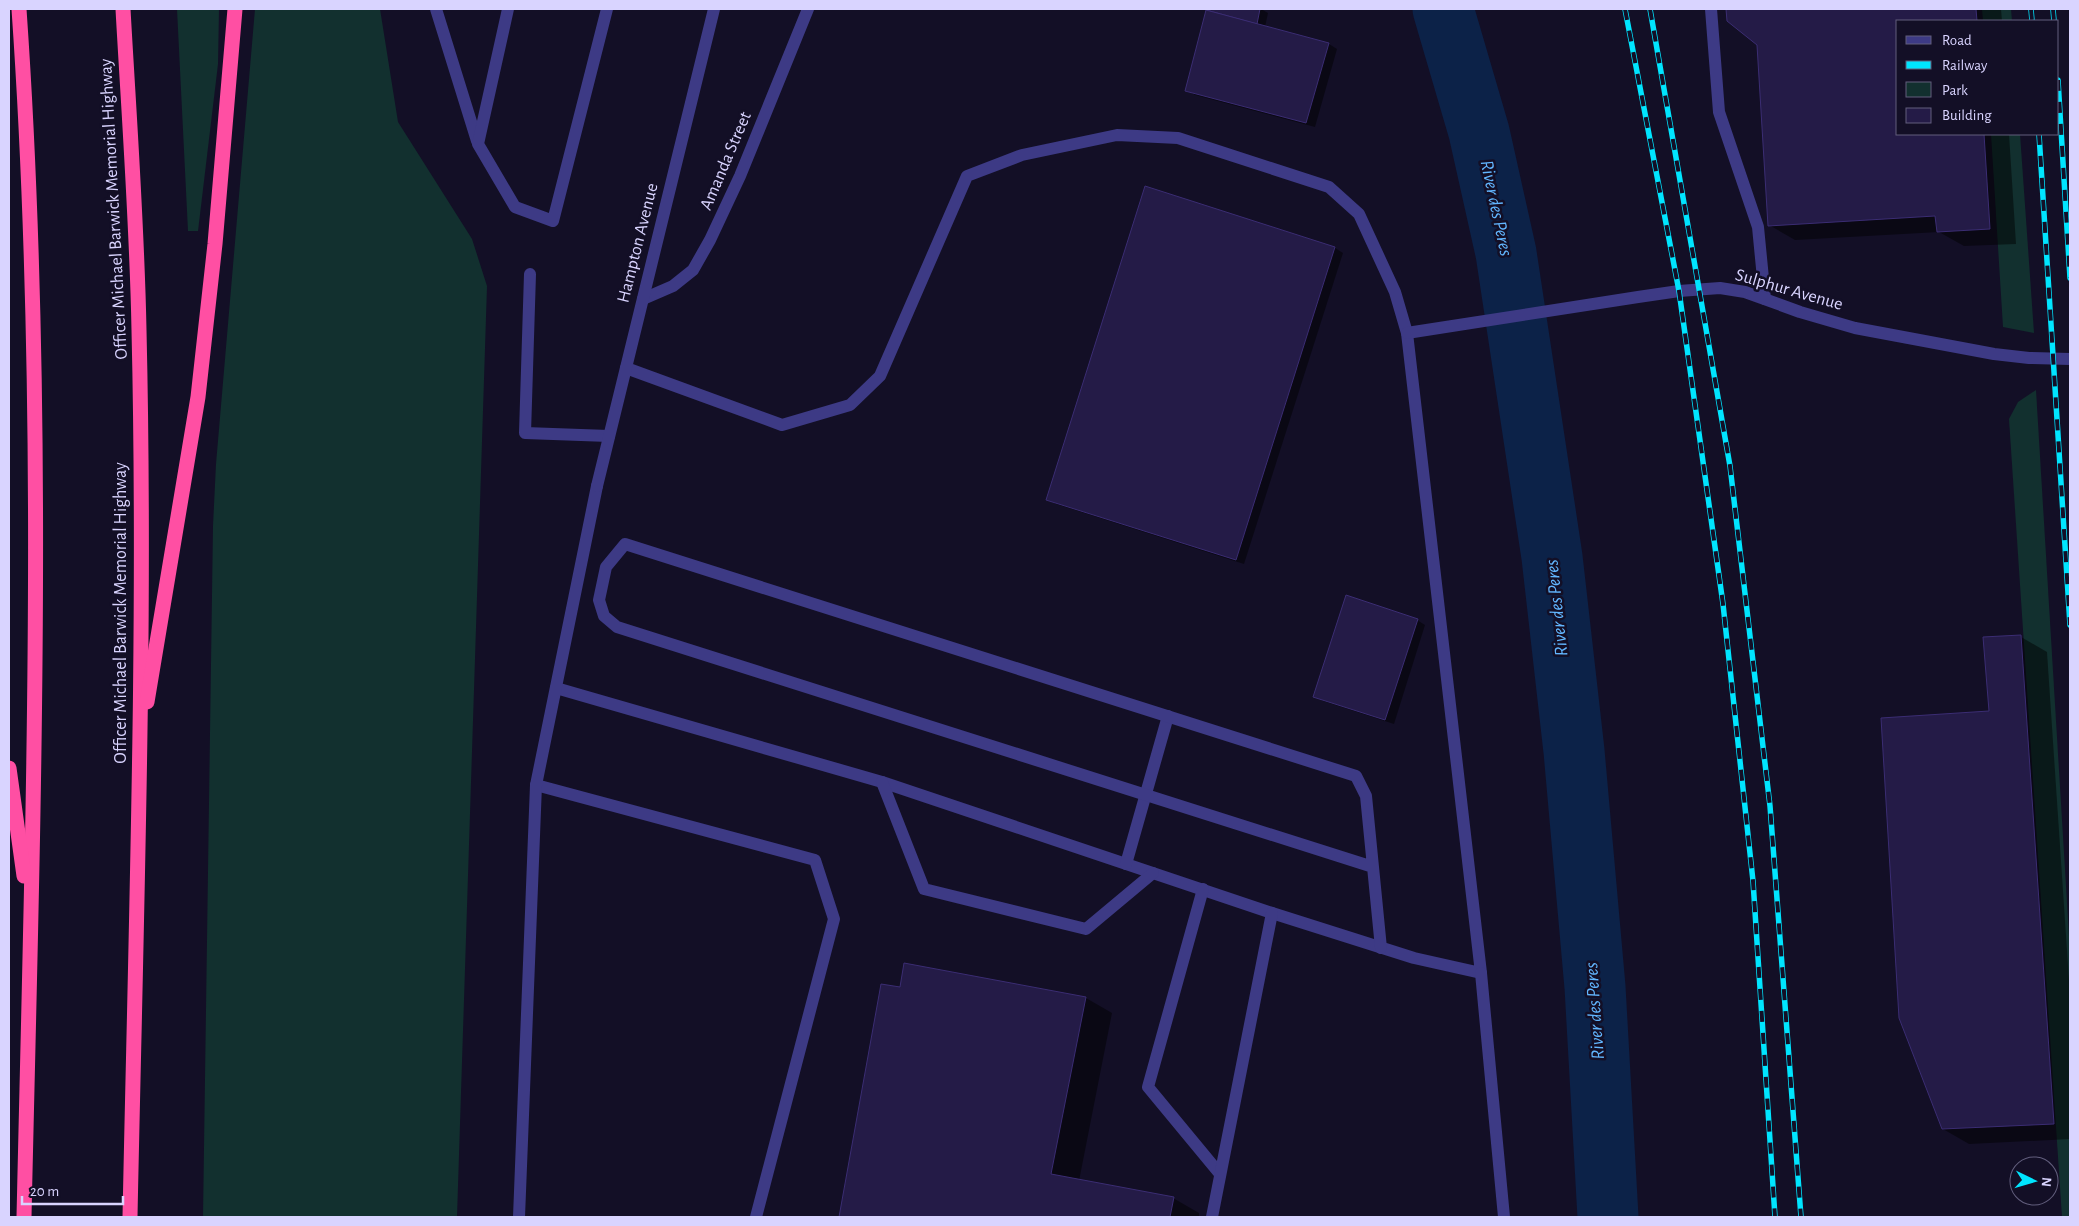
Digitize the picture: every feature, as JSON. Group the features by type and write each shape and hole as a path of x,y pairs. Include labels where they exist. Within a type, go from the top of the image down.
{"highway":[{"path":"19,9 31,250 36,439 36,626 24,1217"},
{"name":"Officer Michael Barwick Memorial Highway","path":"123,9 139,329 141,517 140,748 130,1217"},
{"path":"140,748 198,398 215,244 236,9"},
{"path":"9,768 30,922"}],"street":[{"path":"436,9 478,144 515,207 553,221 607,9"},
{"path":"478,144 508,9"},
{"name":"Hampton Avenue","path":"519,1217 536,785 597,486 714,9"},
{"name":"Amanda Street","path":"643,299 673,286 693,270 710,240 740,176 808,9"},
{"path":"1711,9 1719,112 1758,227 1765,298"},
{"path":"626,368 782,425 850,405 880,376 967,176 1022,155 1116,135 1178,138 1329,187 1359,214 1395,292 1408,333 1481,973 1504,1217"},
{"path":"530,274 525,433 609,436"},
{"name":"Sulphur Avenue","path":"1408,333 1679,291 1720,288 1745,292 1800,312 1855,328 1994,354 2029,358 2070,359"},
{"path":"1373,867 617,627 604,616 599,600 606,567 625,544 1356,776 1366,796 1381,948"},
{"path":"556,688 882,782 1381,948 1414,958 1481,973"},
{"path":"1126,864 1168,716"},
{"path":"882,782 924,889 1086,929 1152,873"},
{"path":"536,785 815,860 834,919 756,1217"},
{"path":"1203,889 1148,1087 1220,1174"},
{"path":"1212,1217 1272,913"}],"green space":[{"path":"177,9 219,9 218,64 198,231 188,231"},
{"path":"255,9 380,9 398,122 472,239 487,286 457,1217 203,1217 213,526 216,464"},
{"path":"1982,9 2011,9 2012,20 1983,20"},
{"path":"1991,135 2020,135 2034,333 2003,327"},
{"path":"2036,390 2070,952 2070,1217 2062,1217 2009,419 2018,402"}],"building":[{"path":"1206,9 1260,9 1257,24"},
{"path":"1726,9 1976,9 1977,20 1896,20 1896,135 1984,135 1990,229 1937,232 1935,216 1768,226 1757,45 1727,21"},
{"path":"1206,10 1329,43 1306,123 1185,91"},
{"path":"1145,186 1335,247 1236,560 1046,500"},
{"path":"1346,595 1418,619 1385,720 1313,697"},
{"path":"2021,635 2054,1124 1942,1129 1899,1018 1881,718 1989,711 1983,637"},
{"path":"904,963 1086,997 1051,1174 1174,1197 1170,1217 839,1217 881,984 900,987"}],"waterway":[{"name":"River des Peres","path":"1443,9 1479,132 1506,253 1552,557 1574,751 1595,987 1608,1217"}],"railway":[{"path":"1625,9 1679,291 1723,604 1753,881 1775,1217"},
{"path":"1650,9 1730,466 1770,806 1801,1217"},
{"path":"2031,9 2032,20"},
{"path":"2053,9 2054,20"},
{"path":"2059,96 2070,278"},
{"path":"2039,135 2070,625"}]}
